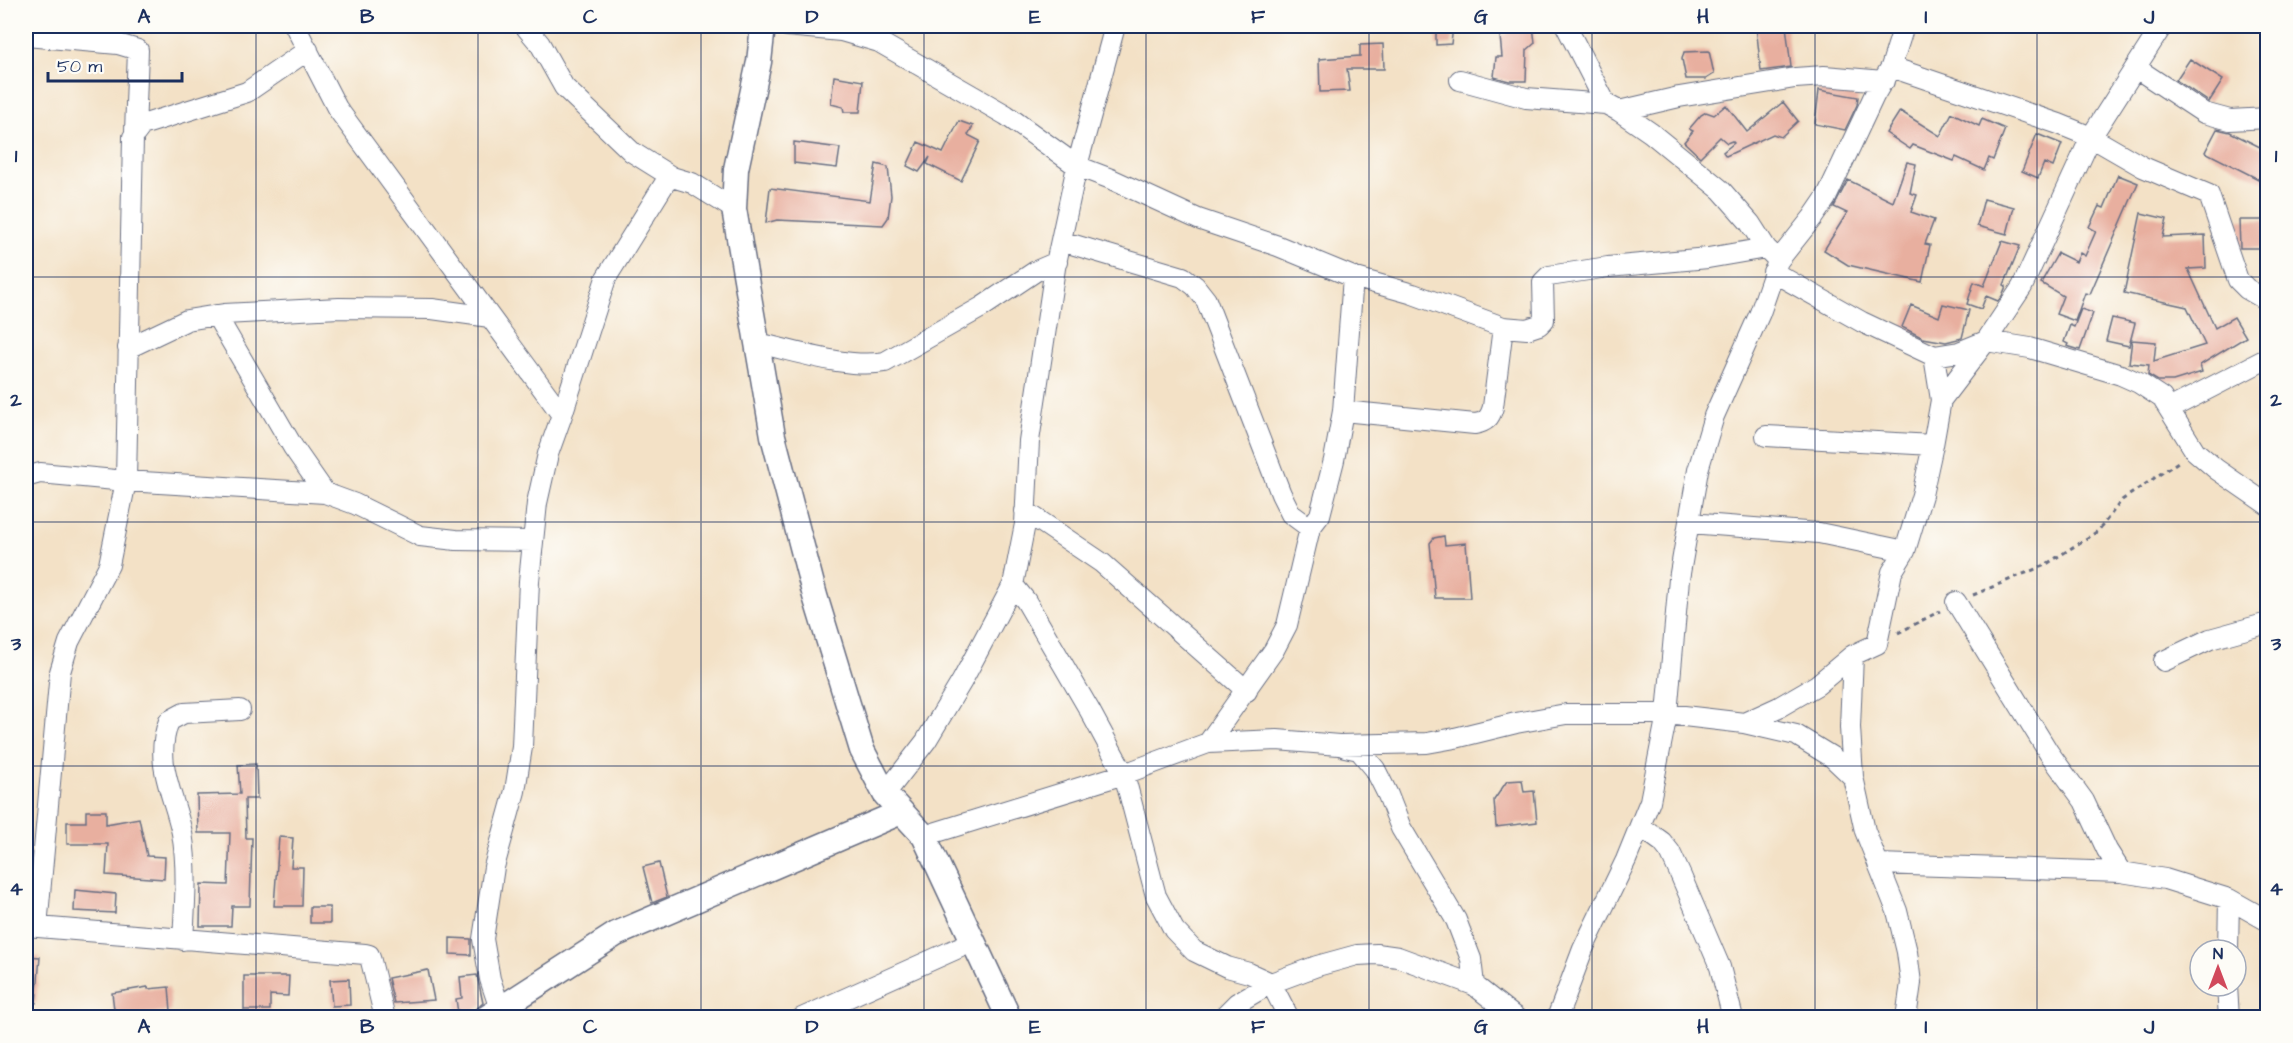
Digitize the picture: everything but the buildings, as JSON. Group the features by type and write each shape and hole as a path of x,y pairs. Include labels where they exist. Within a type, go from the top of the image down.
{"street":[{"path":"295,26 337,108 562,415"},
{"path":"525,26 540,44 564,87 632,152 672,177 692,183 734,209"},
{"path":"763,26 759,62 736,169 734,209 773,436 815,596 862,750 893,803 924,836 1009,1017"},
{"path":"788,26 841,31 879,42 1005,115 1077,166 1198,219 1278,246 1353,278 1413,294 1503,327 1527,329 1544,320 1542,286 1545,278 1549,276 1608,267 1708,258 1772,260"},
{"path":"672,177 665,183 606,278 548,454 537,503 532,541 522,747 515,791 494,867 483,939 496,1014 616,934 893,803 1013,585 1025,511 1029,441 1057,262 1077,166 1115,26"},
{"path":"1566,26 1612,108 1652,133 1721,190 1750,223 1772,260 1862,322 1935,357 1959,352 1986,341 2030,348 2121,375 2162,398 2195,451 2216,469 2268,505"},
{"path":"1557,1017 1583,949 1626,860 1650,801 1667,714 1679,579 1698,470 1714,416 1760,313 1772,260 1814,217 1826,198 1887,74 1904,26"},
{"path":"1941,400 1986,341 2022,287 2091,137 2162,26"},
{"path":"26,36 91,41 138,50 133,136 126,481 109,565 69,642 60,672 31,926 369,955 385,1017"},
{"path":"135,132 142,125 247,92 308,50"},
{"path":"2136,68 2204,113 2230,120 2268,118"},
{"path":"1461,80 1526,98 1612,108 1795,78 1887,74 1982,97 2091,137 2143,167 2209,195 2238,280 2247,289 2268,301"},
{"path":"1061,241 1183,278 1195,286 1206,300 1281,494 1291,514 1310,528"},
{"path":"757,343 852,363 885,362 982,307 1036,271 1057,262"},
{"path":"1208,743 1247,691 1274,650 1287,625 1310,528 1320,514 1334,460 1343,411 1353,278"},
{"path":"128,348 187,320 216,315 339,308 432,309 490,317"},
{"path":"216,315 293,447 325,493"},
{"path":"1343,411 1484,423 1491,416 1493,406 1503,327"},
{"path":"1744,723 1779,707 1817,685 1853,655 1877,644 1892,572 1905,551 1922,495 1933,445 1941,400 1935,357"},
{"path":"2169,409 2268,358"},
{"path":"1766,436 1933,445"},
{"path":"26,477 40,473 126,481 325,493 355,504 420,536 456,540 532,541"},
{"path":"1025,511 1102,562 1247,691"},
{"path":"1689,523 1819,533 1905,551"},
{"path":"1013,585 1026,601 1124,774 1156,896 1174,930 1194,951 1227,967 1271,982 1289,1017"},
{"path":"1956,602 2049,753 2084,801 2121,872"},
{"path":"2164,661 2210,639 2268,623"},
{"path":"1853,655 1850,726 1852,777 1865,831 1897,911 1907,952 1911,983 1906,1017"},
{"path":"183,940 186,866 182,832 165,777 163,750 165,731 169,721 184,713 240,710"},
{"path":"1340,746 1427,743 1566,714 1667,714 1744,723 1796,735 1832,757 1852,777"},
{"path":"924,836 1124,774 1208,743 1276,740 1359,750 1375,769 1401,828 1456,920 1471,959 1474,985"},
{"path":"1640,826 1662,842 1670,852 1720,967 1733,1017"},
{"path":"1878,864 2121,872 2165,879 2229,899 2268,921"},
{"path":"2228,938 2229,899"},
{"path":"802,1017 974,941"},
{"path":"1222,1017 1238,1003 1271,982 1357,955 1377,954 1398,957 1474,985 1516,1017"},
{"path":"2228,998 2229,1017"}],"path":[{"path":"1877,644 1956,602 2045,565 2098,531 2122,500 2195,451"}]}
